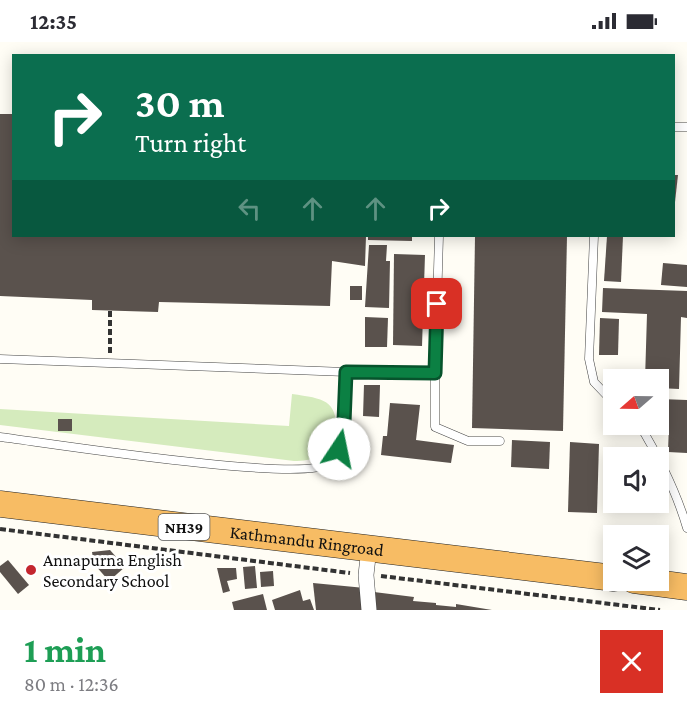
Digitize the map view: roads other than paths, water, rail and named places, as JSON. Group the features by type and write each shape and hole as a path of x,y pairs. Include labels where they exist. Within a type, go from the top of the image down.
{"highway":[{"name":"Kathmandu Ringroad","path":"0,504 603,577"},
{"path":"669,585 687,587"}],"street":[{"path":"369,548 366,575 369,610"}],"lane":[{"path":"439,237 435,428 468,441 500,441"},
{"path":"594,237 589,359 594,382 603,391"},
{"path":"0,359 346,372 435,373"},
{"path":"0,437 184,462 285,469 318,468 329,464 339,449 344,422 346,372"},
{"path":"645,435 678,499 687,528"},
{"path":"678,499 687,495"}],"place":[{"name":"Annapurna English Secondary School","path":"31,570"}]}
